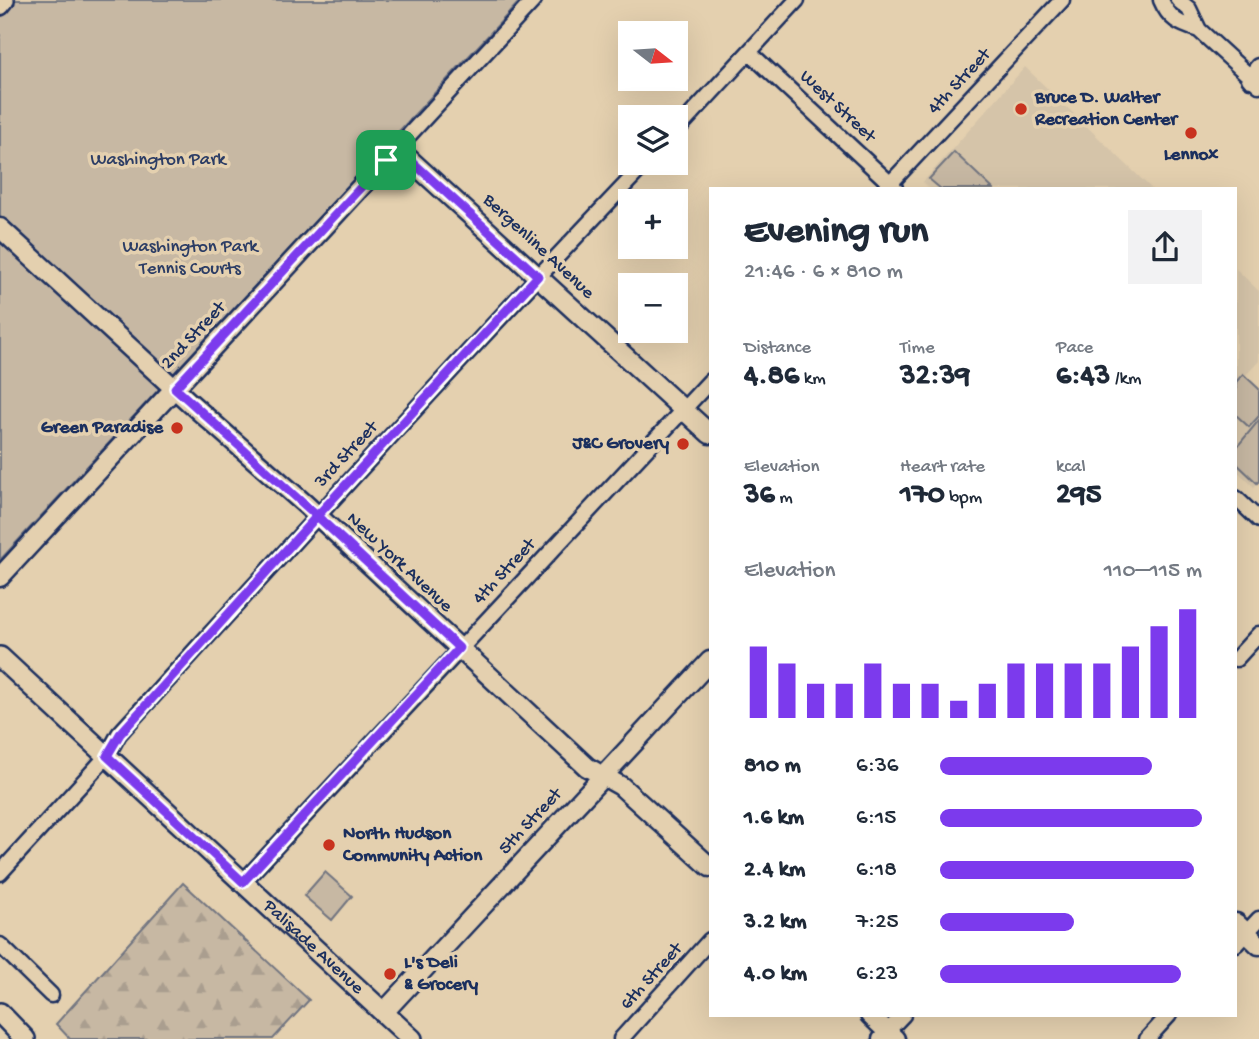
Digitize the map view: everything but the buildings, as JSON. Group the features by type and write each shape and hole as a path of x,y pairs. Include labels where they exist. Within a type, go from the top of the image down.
{"main road":[{"path":"0,5 4,0"},
{"name":"Palisade Avenue","path":"0,657 412,1039"},
{"path":"0,1013 25,1039"}],"street":[{"name":"2nd Street","path":"0,577 534,0"},
{"path":"688,118 797,0"},
{"name":"4th Street","path":"890,187 1062,0"},
{"path":"1161,0 1167,15 1179,23 1199,30 1256,77"},
{"path":"1178,0 1189,9 1199,30"},
{"name":"West Street","path":"750,52 890,187"},
{"name":"Bergenline Avenue","path":"397,148 709,434"},
{"name":"3rd Street","path":"0,873 107,756 120,734 317,516 635,175"},
{"name":"New York Avenue","path":"0,228 317,516 587,767 621,786 709,866"},
{"name":"4th Street","path":"243,882 709,382"},
{"path":"1237,499 1259,520"},
{"path":"1237,658 1259,634"},
{"name":"5th Street","path":"383,1013 709,662"},
{"path":"1244,936 1259,919"},
{"name":"6th Street","path":"621,1039 709,941"},
{"path":"0,945 51,995"},
{"path":"872,1017 888,1036 902,1017"},
{"path":"1147,1039 1167,1017"}],"shaded area":[{"name":"Bruce D. Walter Recreation Center","path":"1025,67 1150,187 928,187 923,182"},
{"path":"1237,270 1259,291 1259,361 1245,376 1259,389 1259,482 1254,487 1237,471"}],"green space":[{"name":"Washington Park","path":"0,0 521,0 0,560"},
{"path":"954,152 991,187 939,187 929,179"},
{"path":"1243,374 1259,389 1259,416 1249,427 1237,416 1237,381"},
{"path":"1259,420 1257,483 1237,464 1237,447"},
{"path":"325,872 352,896 332,920 304,896"},
{"path":"183,883 309,1000 273,1039 70,1039 56,1024"}],"place":[{"name":"Bruce D. Walter Recreation Center","path":"1021,109"},
{"name":"Lennox","path":"1191,133"},
{"name":"Green Paradise","path":"177,428"},
{"name":"J&C Grovery","path":"683,444"},
{"name":"North Hudson Community Action","path":"329,845"},
{"name":"L's Deli & Grocery","path":"390,974"}],"route":[{"path":"386,160 175,388 317,516 120,734 107,756 243,882 459,648 317,516 538,276 397,148 386,160"}],"park label":[{"name":"Washington Park Tennis Courts","path":"190,258"}]}
